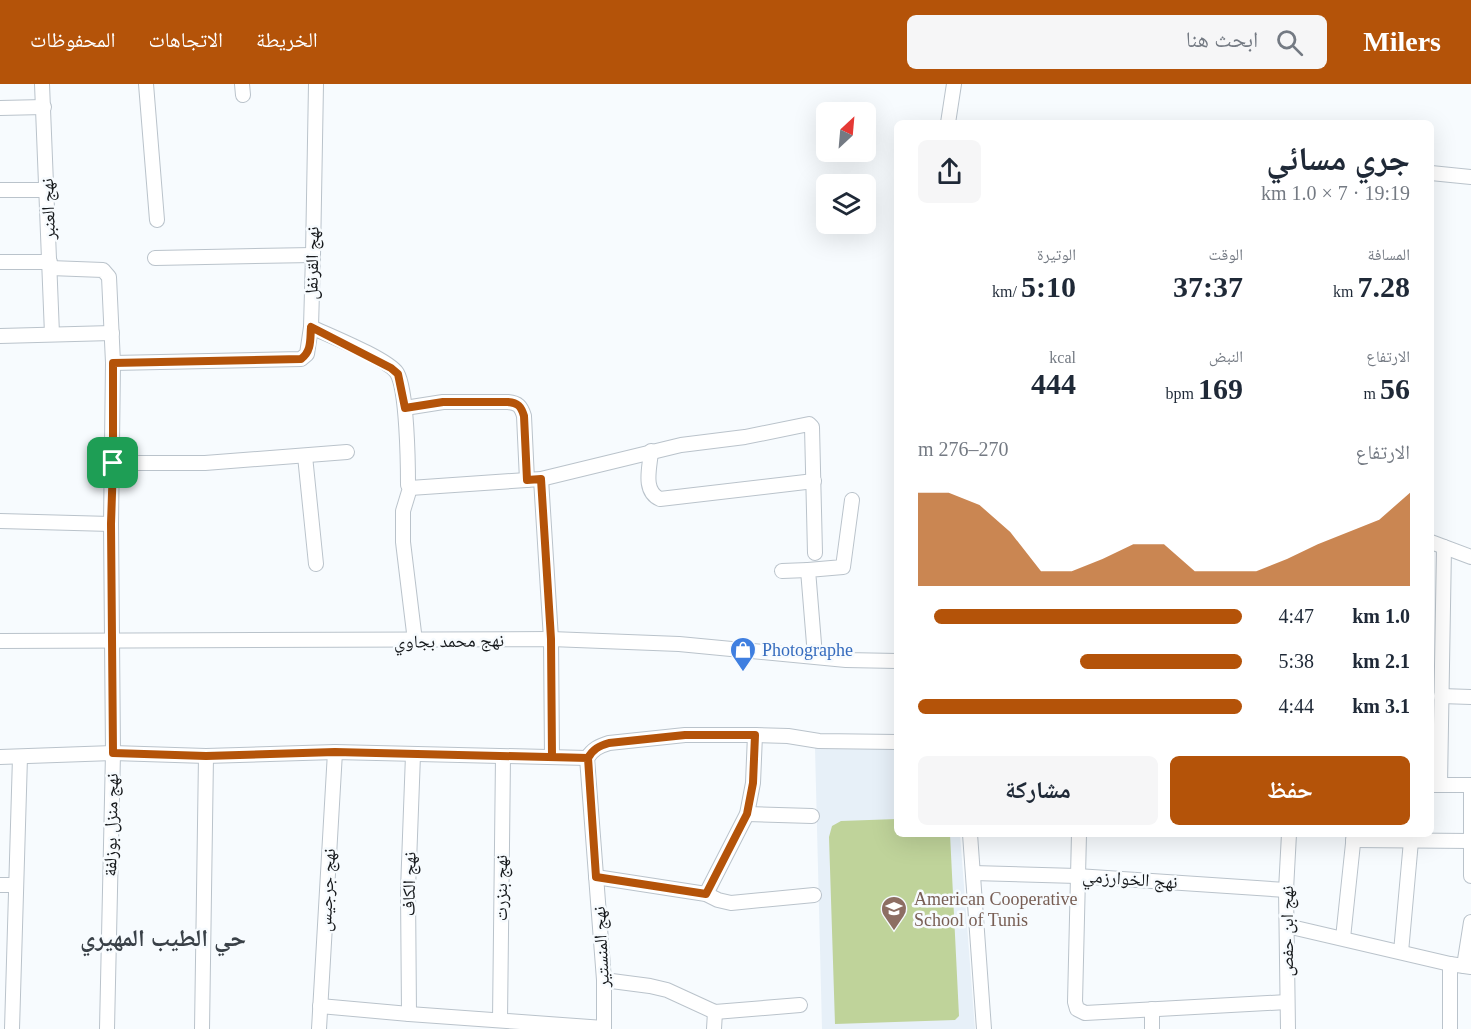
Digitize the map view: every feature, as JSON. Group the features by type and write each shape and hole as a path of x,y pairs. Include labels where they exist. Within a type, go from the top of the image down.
{"street":[{"name":"نهج العنبر","path":"42,84 52,334"},
{"path":"146,84 157,220"},
{"name":"نهج القرنفل","path":"113,363 301,359 307,354 311,327 316,84"},
{"path":"948,120 954,84"},
{"path":"0,108 44,107"},
{"path":"1434,173 1471,177"},
{"path":"0,190 48,190"},
{"path":"155,258 313,255"},
{"path":"0,262 50,265"},
{"name":"نهج منزل بوزلفة","path":"50,265 103,270 109,277 113,363 111,524 113,753 107,1029"},
{"path":"311,327 391,368 398,374 405,408 408,485 410,488 403,511 403,542 415,641"},
{"path":"0,336 112,333"},
{"path":"405,408 443,402 508,402 522,408 534,480 551,639 552,757"},
{"path":"410,488 534,480 651,451 809,424 812,427 815,553"},
{"path":"651,451 648,485 650,492 660,499 814,481"},
{"path":"113,463 205,463 347,452"},
{"path":"305,456 316,564"},
{"path":"782,571 843,567 852,500"},
{"path":"0,521 111,524"},
{"path":"1471,557 1437,544 1437,623 1442,696 1436,721 1436,785 1471,785 1471,876"},
{"path":"808,570 815,656"},
{"name":"نهج محمد بجاوي","path":"0,641 551,639 679,644 894,661"},
{"path":"1442,696 1471,696"},
{"path":"0,757 113,753 206,756 335,752 588,758 598,746 609,743 685,735 788,736 819,741 894,742"},
{"path":"706,894 747,814 753,783 755,735"},
{"name":"نهج جرجيس","path":"319,1029 335,752"},
{"name":"نهج الكاف","path":"409,1014 408,890 413,754"},
{"path":"202,1029 206,756"},
{"path":"12,1029 6,1006 21,757"},
{"name":"نهج بنزرت","path":"501,1020 503,757"},
{"name":"نهج المنستير","path":"588,758 604,980 604,1028"},
{"path":"747,814 812,816"},
{"path":"970,837 984,1029"},
{"path":"1079,837 1075,1002 1077,1010 1085,1013 1287,1002"},
{"name":"نهج ابن حفص","path":"1288,1029 1286,890 1289,837"},
{"path":"1343,938 1354,837 1411,841 1470,841"},
{"path":"1401,952 1411,841"},
{"name":"نهج الخوارزمي","path":"973,873 1077,876 1286,890"},
{"path":"596,877 706,894 731,903 814,895"},
{"path":"0,885 15,885"},
{"path":"1450,1029 1471,922"},
{"path":"1287,926 1462,966"},
{"path":"604,980 667,990 715,1012 800,1005"},
{"path":"320,1006 604,1028"},
{"path":"1152,1009 1152,1029"},
{"path":"714,1029 715,1012"}],"shaded area":[{"name":"American Cooperative School of Tunis","path":"894,745 894,837 960,837 975,1029 822,1029 815,748"}],"green space":[{"name":"American Cooperative School of Tunis","path":"894,819 894,837 950,837 959,1016 955,1020 835,1024 829,837 832,826 841,821"}],"place":[{"name":"Photographe","path":"743,673"},
{"name":"American Cooperative School of Tunis","path":"894,932"}],"district":[{"name":"حي الطيب المهيري","path":"163,938"}],"route":[{"path":"113,463 111,524 113,753 206,756 335,752 588,758 598,746 609,743 685,735 755,735 753,783 747,814 706,894 596,877 588,758 552,757 551,639 541,479 527,480 524,416 522,408 518,405 508,402 443,402 405,408 398,374 384,363 311,327 309,348 307,354 301,359 113,363 113,463"}]}
